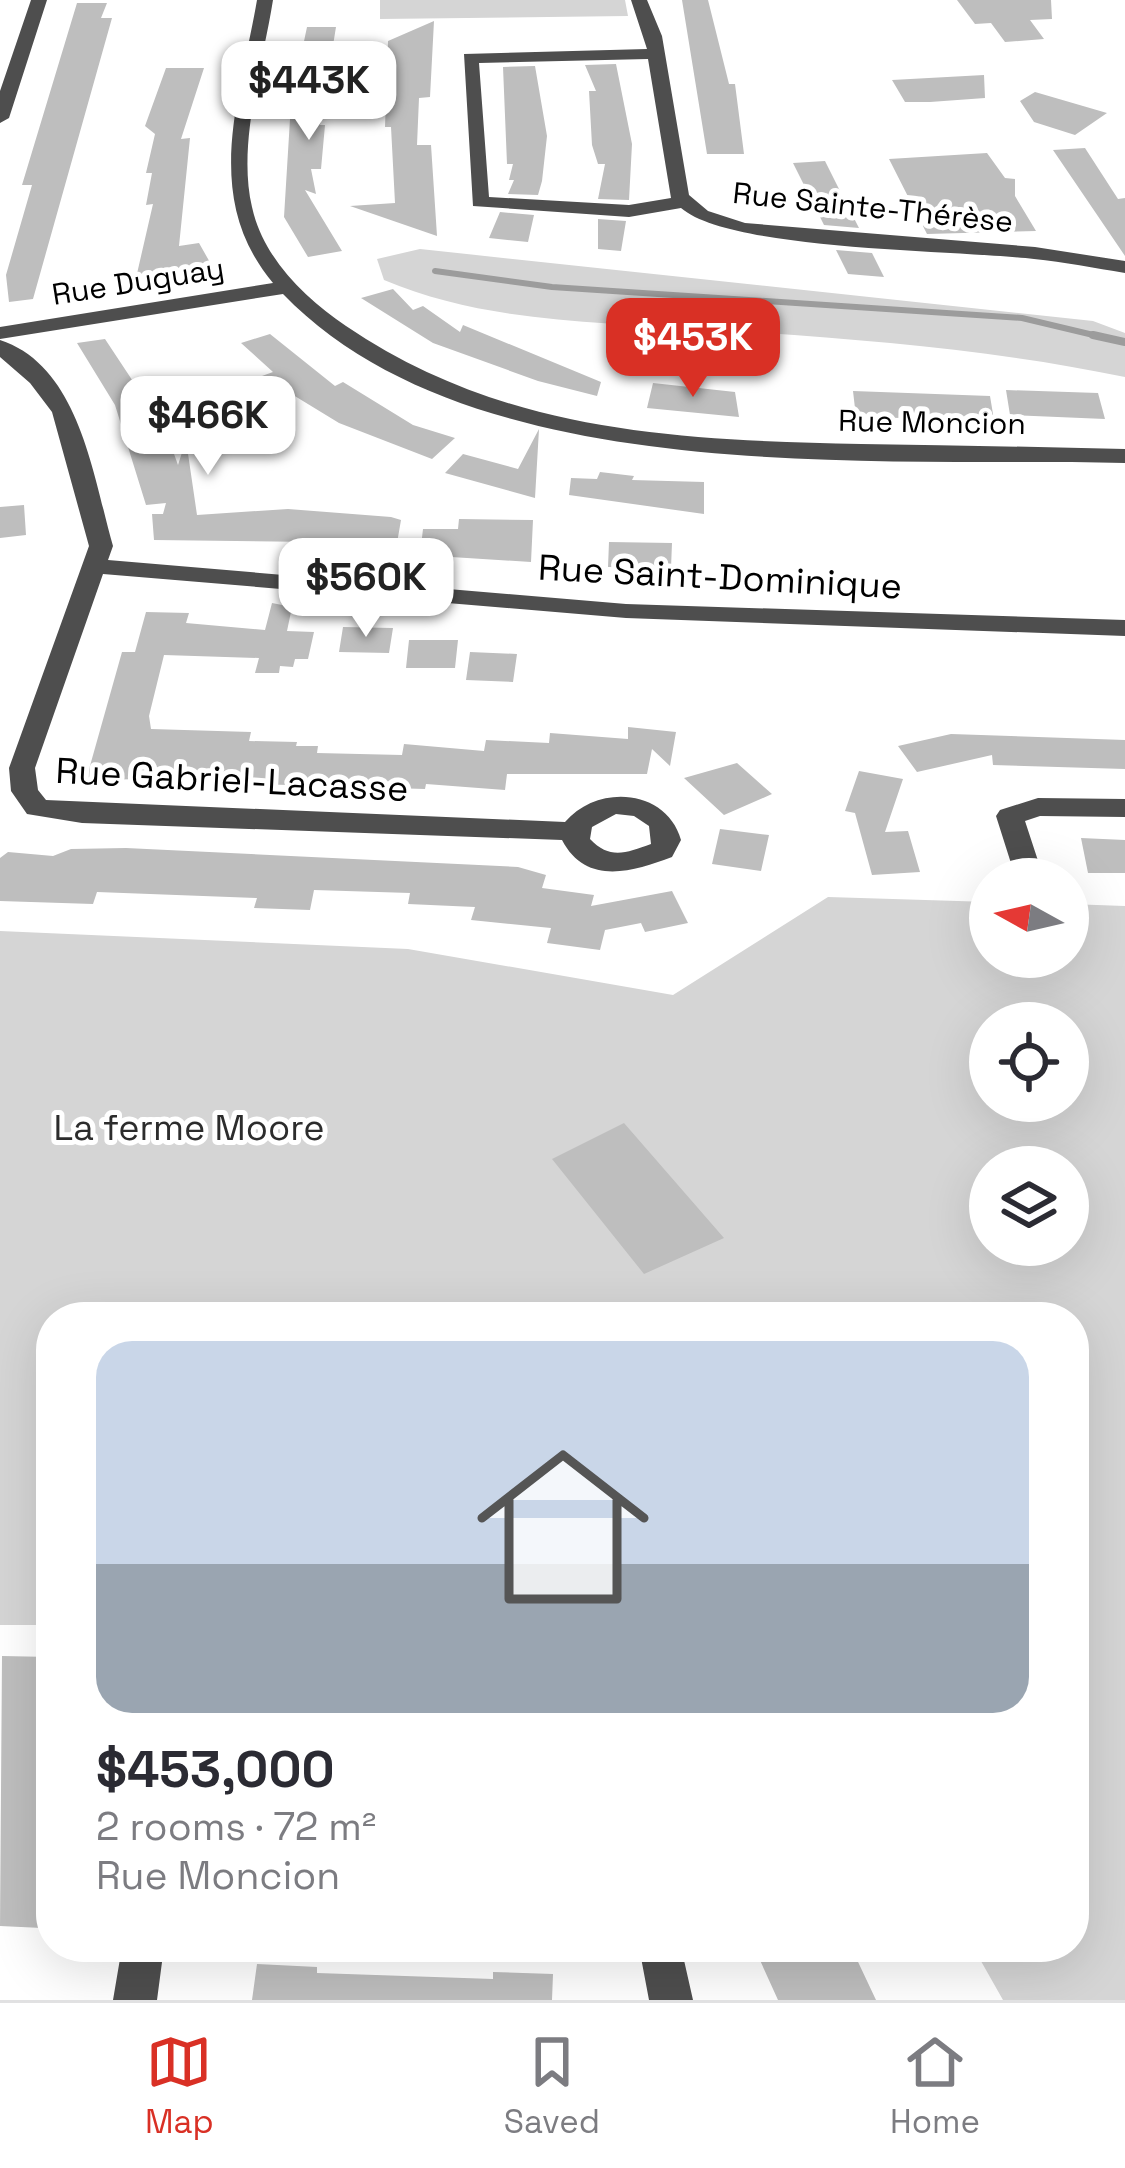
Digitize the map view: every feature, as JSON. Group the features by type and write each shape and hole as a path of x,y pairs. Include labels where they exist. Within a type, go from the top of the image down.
{"street":[{"path":"0,118 39,0"},
{"name":"Rue Moncion","path":"265,0 239,187 254,240 286,287 341,333 441,392 594,434 703,446 1125,456"},
{"name":"Rue Sainte-Thérèse","path":"639,0 656,54 677,190 684,202 743,229 1035,253 1125,267"},
{"path":"656,54 470,58 480,202 629,212 684,202"},
{"name":"Rue Duguay","path":"0,333 286,287"},
{"name":"Rue Gabriel-Lacasse","path":"0,346 38,377 63,411 101,546 22,768 25,790 37,808 82,814 575,831"},
{"name":"Rue Saint-Dominique","path":"97,566 626,611 1125,628"},
{"path":"1023,858 1010,816 1038,807 1125,808"},
{"path":"135,2000 141,1962"},
{"path":"663,1962 671,2000"}],"green space":[{"path":"380,0 625,0 628,16 380,19"},
{"path":"420,249 1093,321 1125,333 1125,377 917,346 502,313 384,280 377,259"},
{"name":"La ferme Moore","path":"828,897 969,901 969,978 1089,978 1089,905 1125,906 1125,2000 1003,2000 981,1962 1089,1962 1089,1302 36,1302 36,1625 0,1625 0,931 408,949 673,995"}],"building":[{"path":"682,0 708,0 729,84 735,84 744,154 707,154"},
{"path":"957,0 1051,0 1052,19 1030,20 1044,39 1005,42 991,23 975,24"},
{"path":"77,3 107,3 101,18 112,18 33,299 9,302 6,275 32,185 22,185"},
{"path":"434,21 430,97 419,98 417,145 431,145 437,236 350,206 395,203 391,127 385,127 388,41"},
{"path":"307,27 336,27 320,125 325,125 321,169 311,169 316,194 305,190 342,251 308,257 284,217 291,103"},
{"path":"616,64 632,144 629,200 598,199 605,164 598,164 592,145 589,91 596,91 585,65"},
{"path":"535,66 547,136 542,181 538,195 508,194 514,180 509,180 513,164 507,164 503,67"},
{"path":"166,68 204,68 181,139 190,138 179,246 199,243 212,266 136,278 153,204 146,205 152,173 146,173 155,134 145,126"},
{"path":"984,75 985,98 930,102 905,102 892,80"},
{"path":"1035,92 1107,113 1075,135 1034,122 1020,101"},
{"path":"1085,148 1118,199 1125,198 1125,256 1053,150"},
{"path":"987,153 1005,178 1015,179 1015,196 1036,231 927,234 889,159"},
{"path":"825,161 859,228 824,225 793,163"},
{"path":"500,212 534,215 528,242 489,238"},
{"path":"598,219 626,221 621,251 598,249"},
{"path":"836,250 872,253 884,277 848,274"},
{"path":"393,289 413,310 423,306 460,332 463,325 601,382 597,396 538,381 433,343 361,298"},
{"path":"270,334 335,386 343,382 413,425 455,438 432,459 339,423 262,376 273,372 241,343"},
{"path":"105,339 146,401 177,396 188,423 164,426 178,465 186,440 197,515 288,509 391,517 401,520 397,543 154,540 152,514 163,514 166,503 146,505 115,405 77,343"},
{"path":"653,383 735,392 739,417 647,408"},
{"path":"1006,390 1098,393 1105,419 1010,415"},
{"path":"853,391 990,396 994,420 856,417"},
{"path":"539,429 535,498 445,473 463,454 518,469"},
{"path":"600,472 634,476 632,480 704,482 704,514 569,495 571,478 597,479"},
{"path":"24,505 26,535 0,538 0,507"},
{"path":"459,519 533,520 531,562 420,555 423,529 458,529"},
{"path":"609,542 672,543 671,568 608,567"},
{"path":"272,603 292,607 287,631 314,632 308,659 295,659 293,667 280,666 279,673 255,673 259,658 164,655 149,716 151,729 251,732 249,741 297,742 296,746 318,746 317,753 402,755 404,744 484,751 486,740 549,743 550,733 628,739 628,727 676,732 670,766 652,749 647,774 507,774 505,790 426,784 425,789 254,784 254,779 86,780 122,652 135,652 146,612 189,613 186,623 265,630"},
{"path":"343,627 393,628 389,653 339,652"},
{"path":"409,640 458,640 455,668 406,668"},
{"path":"470,652 517,654 513,682 466,680"},
{"path":"951,734 1125,740 1125,769 993,765 992,755 917,772 898,746"},
{"path":"737,763 772,794 724,815 684,778"},
{"path":"859,771 903,779 885,832 908,831 920,872 872,875 855,813 845,811"},
{"path":"720,829 769,835 761,871 712,864"},
{"path":"1081,838 1125,840 1125,873 1089,873 1089,858 1085,858"},
{"path":"71,849 518,867 546,875 542,888 594,895 591,906 672,891 688,923 645,932 641,923 605,930 600,950 547,943 551,928 471,920 475,907 408,904 410,893 314,890 310,910 254,908 257,898 97,892 93,904 0,901 0,858 8,852 53,856"},
{"path":"624,1123 724,1238 644,1274 552,1159"},
{"path":"2,1656 36,1657 36,1928 0,1926"},
{"path":"761,1962 858,1962 876,2000 778,2000"},
{"path":"257,1964 317,1967 317,1973 493,1979 493,1972 553,1974 552,2000 252,2000"}],"waterway":[{"path":"435,271 552,287 1022,318 1098,336"},
{"path":"1093,335 1098,336"},
{"path":"1098,336 1125,342"},
{"path":"1098,336 1106,338"}]}
